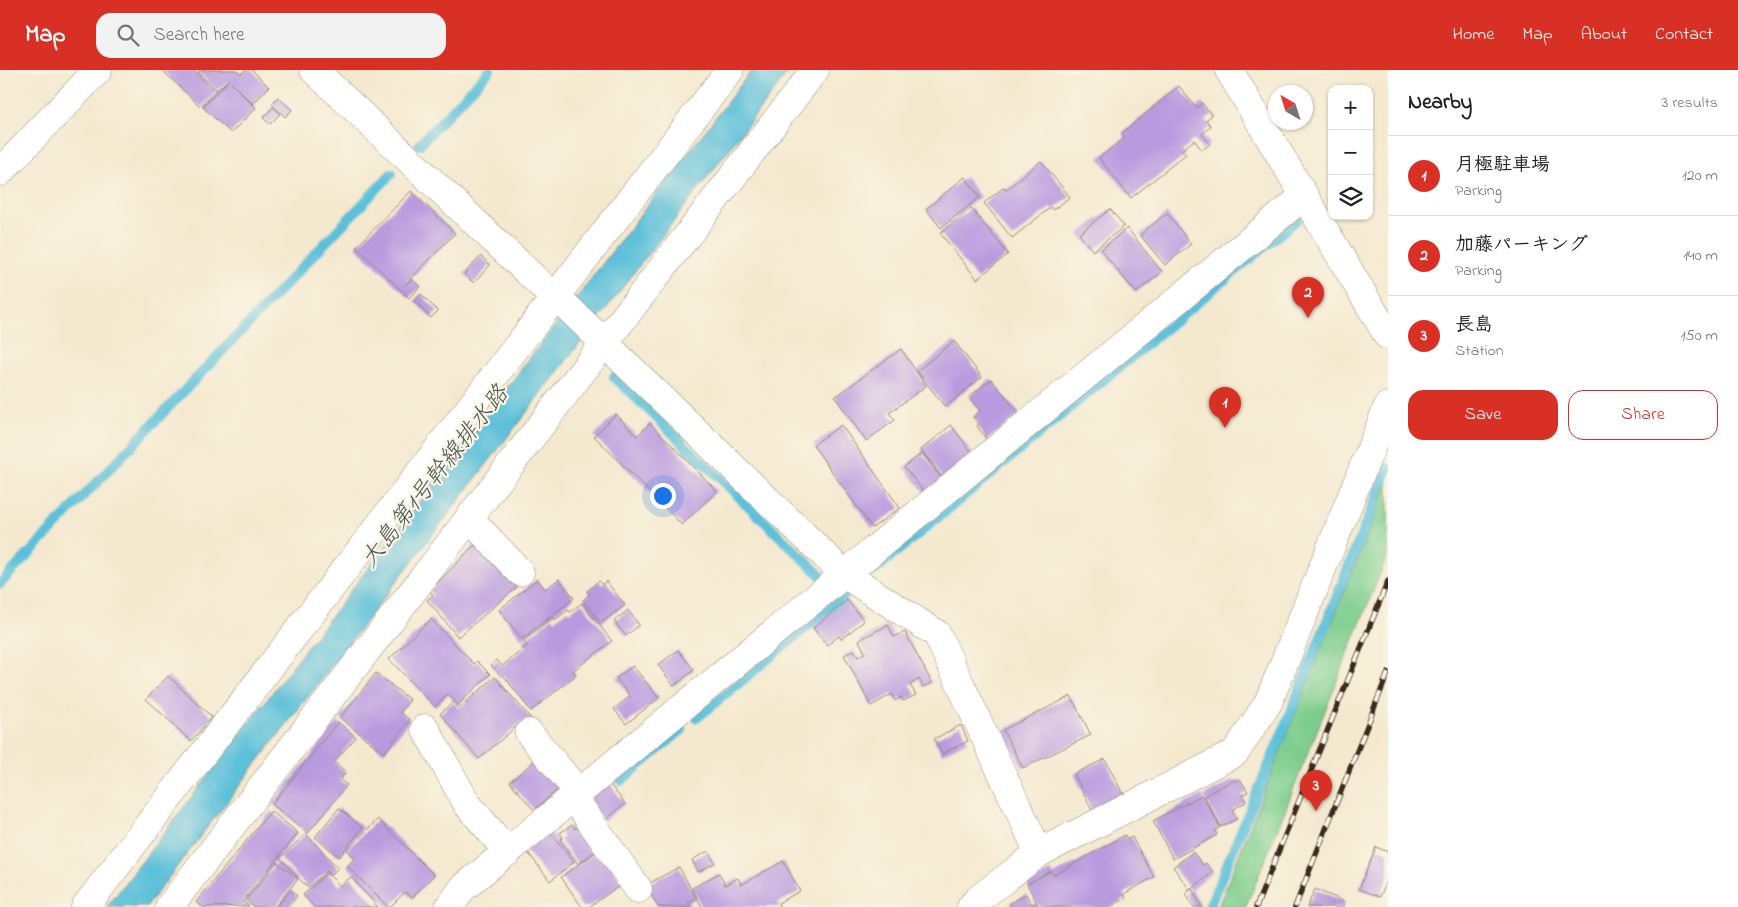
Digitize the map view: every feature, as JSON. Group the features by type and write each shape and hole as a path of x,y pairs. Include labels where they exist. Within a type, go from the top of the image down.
{"street":[{"path":"0,172 98,70"},
{"path":"314,70 844,574 937,634 1039,853"},
{"path":"84,907 558,300 730,70"},
{"path":"169,907 469,518 599,339 815,70"},
{"path":"1229,70 1388,336"},
{"path":"449,907 463,888 1304,196"},
{"path":"976,905 1039,853 1235,753 1268,703 1388,406"},
{"path":"469,518 520,572"},
{"path":"425,728 467,804 508,852"},
{"path":"529,733 576,795 638,889"}],"green space":[{"path":"1388,482 1388,554 1246,907 1218,907"}],"water":[{"path":"752,70 790,70 146,907 107,907"}],"building":[{"path":"162,70 195,70 216,92 201,107"},
{"path":"200,70 236,70 241,74 245,70 252,70 269,87 253,104 231,83 256,108 231,133 203,107 229,80 217,90 198,72"},
{"path":"1179,86 1196,108 1202,103 1212,115 1206,120 1211,126 1202,134 1210,144 1202,150 1194,140 1182,150 1186,154 1131,198 1099,158 1125,137 1122,133"},
{"path":"278,97 292,110 285,117 272,104"},
{"path":"273,107 280,114 270,124 263,118"},
{"path":"1041,161 1070,197 1053,210 1051,207 1012,238 984,203 1004,187 1006,190"},
{"path":"965,177 980,197 941,228 926,209"},
{"path":"411,191 455,233 404,286 412,279 420,287 409,298 356,247"},
{"path":"971,208 1008,254 977,279 940,233"},
{"path":"1110,209 1124,226 1093,251 1079,234"},
{"path":"1167,213 1191,244 1165,265 1140,235"},
{"path":"1127,228 1162,272 1136,293 1101,250"},
{"path":"481,256 490,265 474,283 464,274"},
{"path":"421,294 438,311 431,318 414,301"},
{"path":"954,341 982,377 945,407 917,371"},
{"path":"901,349 926,386 889,413 895,420 866,441 835,397"},
{"path":"991,379 1020,414 987,440 973,417 980,411 969,397"},
{"path":"616,414 637,436 650,423 717,491 682,525 594,436"},
{"path":"841,425 900,508 872,528 813,445"},
{"path":"951,425 973,454 943,478 921,450"},
{"path":"922,453 942,479 925,493 904,467"},
{"path":"473,546 483,546 517,587 458,637 427,600 433,595 430,591"},
{"path":"537,579 545,589 559,579 574,598 522,639 499,610"},
{"path":"599,581 602,585 606,581 625,605 601,623 583,600 590,594 587,591"},
{"path":"847,600 864,621 841,639 839,636 827,645 813,628"},
{"path":"582,603 612,641 573,671 576,675 531,711 503,675 501,676 491,665 497,660 502,666 527,646 523,641 553,617 555,620 568,610 570,612"},
{"path":"628,610 639,625 626,636 614,621"},
{"path":"431,619 474,664 477,661 490,674 458,705 448,694 435,707 389,659"},
{"path":"888,625 894,637 905,632 932,683 923,687 919,679 910,685 916,695 903,701 901,697 895,701 892,694 871,706 844,655 854,650 858,657 865,653 859,640"},
{"path":"678,650 694,670 674,686 658,665"},
{"path":"633,666 659,698 626,724 614,709 630,696 616,678"},
{"path":"376,673 410,700 400,712 410,720 384,753 340,718"},
{"path":"168,676 212,717 191,741 146,699"},
{"path":"495,677 534,722 519,724 479,759 440,714 453,702 459,708"},
{"path":"1071,696 1091,735 1023,768 1003,730"},
{"path":"338,722 356,737 334,762 346,772 340,780 347,785 308,833 272,804"},
{"path":"961,725 968,741 942,754 934,739"},
{"path":"538,758 562,786 534,810 510,782"},
{"path":"1105,759 1124,796 1093,812 1074,774"},
{"path":"1240,779 1248,792 1242,795 1246,802 1232,810 1237,819 1221,827 1204,796 1233,780 1235,782"},
{"path":"609,783 625,804 604,821 587,800"},
{"path":"1202,795 1220,827 1215,831 1217,835 1173,859 1153,821"},
{"path":"339,808 363,828 339,857 315,837"},
{"path":"271,811 298,833 243,901 249,906 203,907 196,902"},
{"path":"378,819 434,875 412,898 405,892 390,907 347,866 355,858 347,850"},
{"path":"572,825 575,829 578,826 596,850 578,864 560,840 563,837 560,833"},
{"path":"550,832 574,862 550,881 526,850"},
{"path":"306,834 338,868 331,875 327,871 308,888 280,858"},
{"path":"1125,835 1127,839 1132,837 1154,877 1124,894 1126,898 1110,907 1039,907 1027,884 1051,871 1054,875"},
{"path":"1376,847 1388,852 1388,877 1380,897 1359,889"},
{"path":"599,850 623,883 589,907 582,907 561,877"},
{"path":"708,851 715,863 698,872 692,860"},
{"path":"1193,852 1203,865 1206,863 1213,872 1190,890 1173,867"},
{"path":"783,861 800,891 778,903 780,907 702,907 692,888 719,873 725,885 738,878 741,885"},
{"path":"277,862 298,879 275,907 254,907 246,900"},
{"path":"679,867 696,898 688,903 691,907 658,907 646,885"},
{"path":"327,873 340,886 351,877 378,907 314,907 303,895"},
{"path":"1192,889 1202,907 1193,907 1186,893"},
{"path":"1315,889 1345,902 1343,907 1307,907"},
{"path":"291,890 297,896 288,907 277,907"},
{"path":"1026,894 1032,905 1035,903 1037,907 1012,907 1010,903"}],"waterway":[{"path":"419,145 490,70"},
{"path":"0,584 392,173"},
{"path":"875,570 1298,219"},
{"path":"614,377 820,575"},
{"path":"1209,907 1281,736 1388,468"},
{"path":"697,718 844,596"},
{"path":"621,781 682,730"}],"railway":[{"path":"1256,907 1388,581"},
{"path":"1295,907 1388,673"}],"place":[{"name":"加藤パーキング","path":"1308,318"},
{"name":"月極駐車場","path":"1225,428"},
{"name":"長島","path":"1316,811"}],"water label":[{"name":"大島第1号幹線排水路","path":"434,476"}]}
